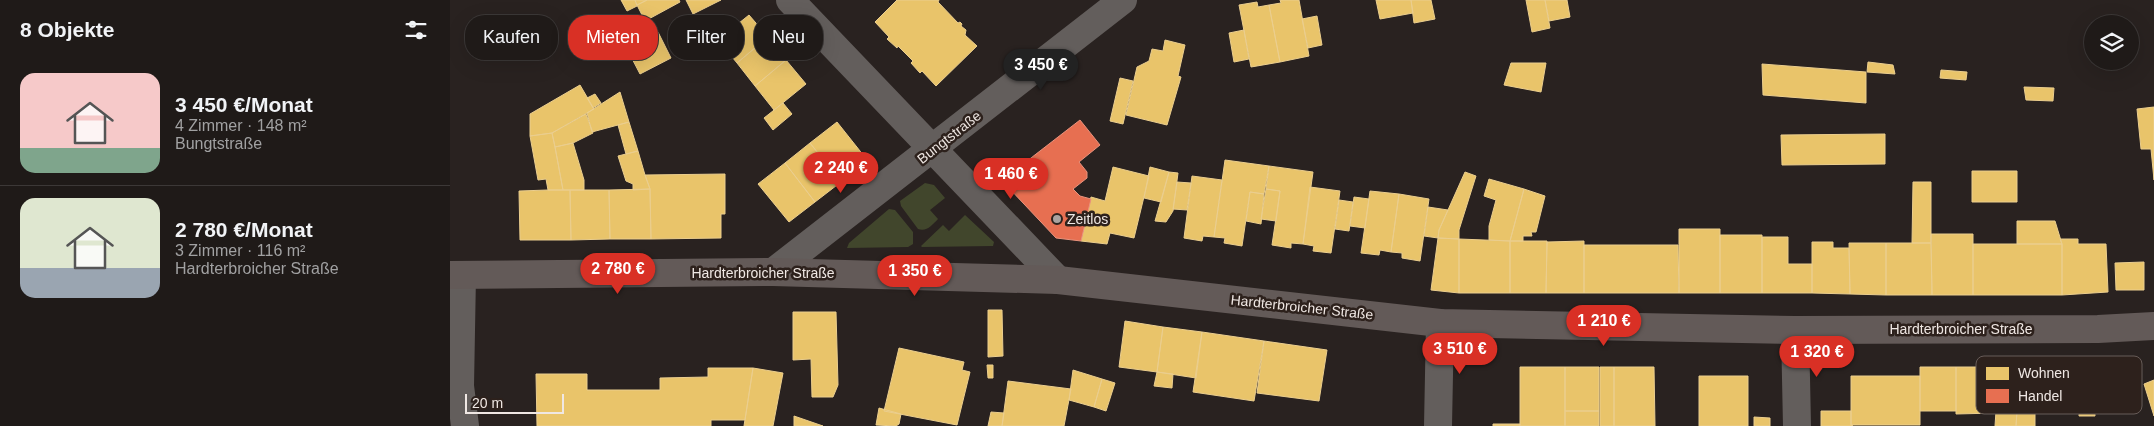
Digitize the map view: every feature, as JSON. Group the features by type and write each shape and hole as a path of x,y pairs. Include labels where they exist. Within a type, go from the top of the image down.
{"street":[{"path":"790,0 1058,280"},
{"name":"Bungtstraße","path":"773,272 934,149 1123,0"},
{"name":"Hardterbroicher Straße","path":"456,275 773,272 1058,280 1440,323 1796,330 2098,329 2154,326"},
{"path":"456,275 460,386 464,426"},
{"path":"1438,426 1440,323"},
{"path":"1796,330 1797,426"}],"green space":[{"path":"925,183 934,185 945,198 930,210 938,219 929,227 921,230 918,229 901,206 900,201"},
{"path":"889,209 895,210 913,232 913,244 908,247 847,248 849,243"},
{"path":"965,215 994,242 993,246 921,246 943,225 949,231"}],"building: Wohnen":[{"path":"621,0 635,0 637,6 627,11"},
{"path":"635,0 647,0 637,5"},
{"path":"647,0 679,0 680,2 656,15 642,15 637,5"},
{"path":"686,0 721,0 693,14"},
{"path":"897,0 939,0 938,2 958,23 962,24 961,26 966,30 965,35 977,46 936,86 922,71 920,73 911,63 913,61 898,46 897,48 887,39 889,37 875,22"},
{"path":"1280,0 1299,0 1309,56 1280,62 1269,5 1281,3"},
{"path":"1376,0 1411,0 1413,13 1380,19"},
{"path":"1411,0 1431,0 1435,19 1414,23"},
{"path":"1526,0 1545,0 1550,28 1532,32"},
{"path":"1545,0 1567,0 1570,17 1549,21"},
{"path":"1257,2 1258,7 1269,5 1280,62 1251,67 1239,5"},
{"path":"749,15 754,21 754,49 744,57 744,19"},
{"path":"1317,16 1322,45 1308,48 1302,19"},
{"path":"1244,30 1249,59 1234,62 1229,33"},
{"path":"658,32 668,52 668,60 640,74 633,60 658,60"},
{"path":"1165,40 1185,45 1178,76 1181,77 1167,125 1126,115 1137,67 1149,61 1152,49 1163,51"},
{"path":"754,49 754,60 786,60 755,86 737,63 744,60 744,57"},
{"path":"786,60 806,84 774,110 755,86"},
{"path":"1868,62 1893,65 1895,74 1867,72"},
{"path":"1511,63 1546,63 1541,92 1504,85"},
{"path":"1762,64 1866,72 1866,103 1763,95"},
{"path":"1941,70 1967,72 1966,80 1940,78"},
{"path":"1120,78 1133,81 1123,124 1110,121"},
{"path":"580,85 594,109 552,133 530,136 530,114"},
{"path":"2024,87 2054,88 2053,101 2026,100"},
{"path":"620,92 629,122 592,132 587,113"},
{"path":"595,94 601,103 593,108 587,98"},
{"path":"783,103 792,114 773,130 764,118"},
{"path":"2154,107 2154,180 2151,149 2141,149 2137,109"},
{"path":"586,114 593,133 573,143 555,147 552,133"},
{"path":"629,122 638,151 626,154 618,125"},
{"path":"837,122 864,156 862,165 841,182 810,143"},
{"path":"552,133 563,190 548,190 546,179 538,180 530,136"},
{"path":"1885,134 1885,164 1782,165 1781,135"},
{"path":"573,143 584,180 584,190 563,190 555,147"},
{"path":"810,143 841,182 815,202 785,163"},
{"path":"638,151 650,189 633,190 633,184 626,181 618,156"},
{"path":"1225,160 1269,166 1264,194 1250,192 1242,246 1224,243 1225,238 1214,237"},
{"path":"785,163 815,202 789,222 758,184"},
{"path":"1269,166 1313,172 1303,244 1291,243 1291,248 1272,245 1280,191 1266,189"},
{"path":"1113,167 1149,176 1134,238 1110,233 1107,244 1081,241 1091,197 1105,201"},
{"path":"1150,167 1169,172 1161,202 1144,198"},
{"path":"1972,171 2017,171 2017,202 1972,202"},
{"path":"1169,172 1178,173 1173,211 1166,222 1155,221"},
{"path":"1465,172 1476,176 1459,230 1459,239 1438,238 1439,230"},
{"path":"725,174 725,214 721,214 721,238 651,239 650,189 645,175"},
{"path":"1192,176 1222,180 1214,237 1203,236 1202,241 1184,238"},
{"path":"1489,179 1524,189 1510,241 1489,240 1489,226 1496,200 1484,196"},
{"path":"1177,182 1191,183 1187,210 1173,209"},
{"path":"1913,182 1931,182 1931,243 1912,243"},
{"path":"1310,187 1340,191 1331,253 1313,251 1314,246 1303,244"},
{"path":"650,189 651,239 610,239 609,190"},
{"path":"1266,189 1280,191 1276,221 1261,219"},
{"path":"1524,189 1545,196 1536,232 1531,232 1532,236 1523,236 1523,241 1510,241"},
{"path":"570,190 571,240 520,240 519,191"},
{"path":"570,190 609,190 610,239 571,240"},
{"path":"1370,191 1399,194 1391,252 1380,250 1379,255 1361,253"},
{"path":"1250,192 1264,194 1261,224 1246,221"},
{"path":"1399,194 1429,199 1420,261 1402,258 1402,253 1391,252"},
{"path":"1354,197 1369,199 1365,228 1350,226"},
{"path":"1339,200 1353,202 1349,231 1335,229"},
{"path":"1428,207 1448,210 1439,230 1438,238 1424,236"},
{"path":"2017,221 2055,221 2062,244 2017,244"},
{"path":"1679,229 1720,229 1720,293 1679,293"},
{"path":"1931,234 1973,234 1973,295 1932,295"},
{"path":"1720,235 1762,235 1762,293 1720,293"},
{"path":"1762,237 1788,237 1788,264 1812,264 1812,293 1762,293"},
{"path":"1438,238 1459,239 1459,293 1431,290"},
{"path":"1459,239 1510,241 1510,293 1459,293"},
{"path":"2060,239 2078,239 2078,244 2106,244 2108,292 2062,295 2062,244"},
{"path":"1510,241 1547,241 1546,293 1510,293"},
{"path":"1584,241 1584,293 1546,293 1547,242"},
{"path":"1812,242 1833,242 1833,248 1849,248 1850,294 1812,293"},
{"path":"1849,243 1886,243 1886,295 1850,294"},
{"path":"1886,243 1931,243 1932,295 1886,295"},
{"path":"1973,244 2062,244 2062,295 1973,295"},
{"path":"1584,245 1678,245 1679,293 1584,293"},
{"path":"2144,262 2144,290 2116,290 2115,263"},
{"path":"988,310 1002,310 1003,356 988,357"},
{"path":"793,312 836,312 838,385 833,397 812,397 811,359 793,360"},
{"path":"1125,321 1163,327 1157,372 1119,367"},
{"path":"1163,327 1202,332 1196,378 1157,372"},
{"path":"1202,332 1264,341 1254,401 1193,392"},
{"path":"1264,341 1327,350 1319,401 1257,393"},
{"path":"899,348 964,362 962,370 970,372 957,425 884,411"},
{"path":"987,365 993,365 993,378 988,378"},
{"path":"1520,367 1565,367 1565,426 1520,426"},
{"path":"1565,367 1599,367 1599,411 1565,411"},
{"path":"1600,367 1614,367 1614,426 1600,426"},
{"path":"1614,367 1654,367 1655,426 1614,426"},
{"path":"1920,367 1956,367 1956,411 1920,411"},
{"path":"1956,367 1976,367 1976,414 1956,414"},
{"path":"708,368 753,368 745,420 711,420 711,426 537,426 536,374 587,374 587,390 660,390 660,378 708,377"},
{"path":"753,368 783,373 773,426 744,426"},
{"path":"1073,370 1102,379 1094,407 1069,400"},
{"path":"1157,372 1173,374 1172,388 1154,386"},
{"path":"1699,376 1748,376 1748,426 1699,426"},
{"path":"1851,376 1920,376 1920,425 1851,425"},
{"path":"1102,379 1115,383 1106,411 1094,407"},
{"path":"2154,380 2154,416 2144,384"},
{"path":"1008,381 1071,389 1064,426 1002,426"},
{"path":"879,408 901,414 899,424 896,426 876,425"},
{"path":"1565,411 1599,411 1599,426 1565,426"},
{"path":"1821,411 1851,411 1851,425 1853,426 1821,426"},
{"path":"991,412 1004,413 1002,426 988,426"},
{"path":"1996,414 2017,414 2016,426 1995,426"},
{"path":"2017,414 2035,414 2035,426 2016,426"},
{"path":"2079,414 2095,414 2095,416 2079,416"},
{"path":"794,416 823,426 794,426"},
{"path":"1754,417 1770,418 1770,426 1754,426"},
{"path":"1493,424 1520,424 1520,426 1493,426"}],"building: Handel":[{"path":"1080,120 1100,145 1079,162 1087,172 1087,178 1073,189 1080,196 1091,199 1081,241 1056,238 1008,187 1009,175"}],"place":[{"name":"Zeitlos","path":"1057,219"}]}
